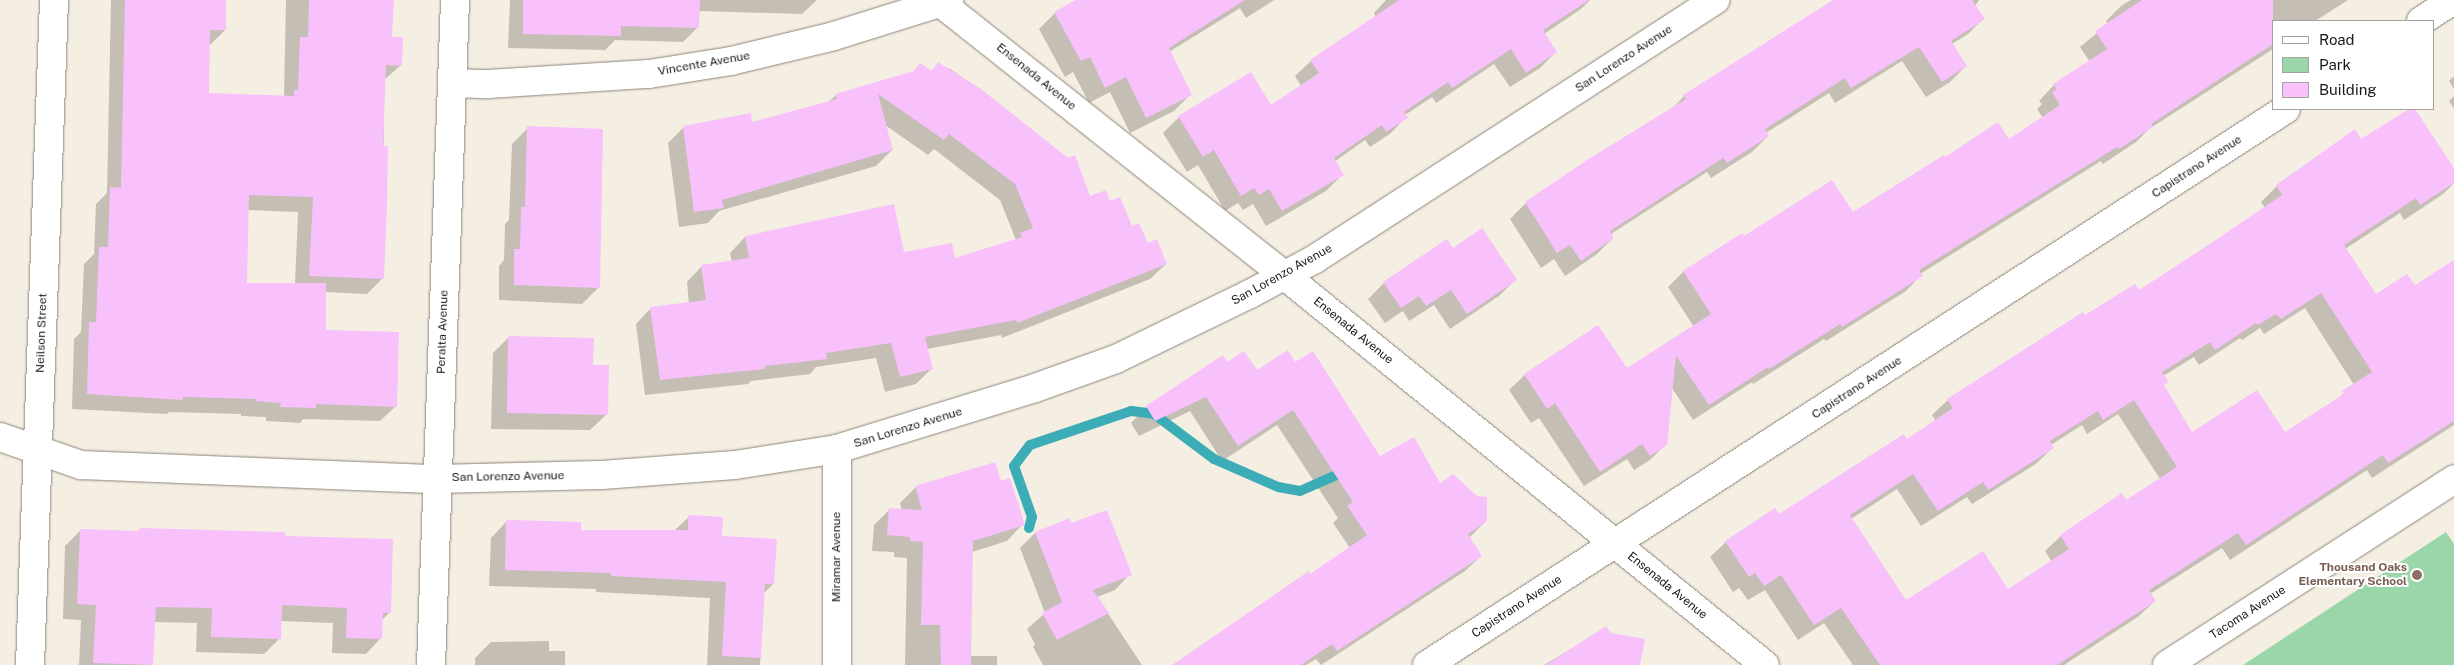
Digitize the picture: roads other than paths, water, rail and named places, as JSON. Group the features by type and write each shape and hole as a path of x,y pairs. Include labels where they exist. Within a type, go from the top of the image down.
{"street":[{"name":"Neilson Street","path":"30,665 54,0"},
{"name":"Peralta Avenue","path":"431,665 455,0"},
{"name":"San Lorenzo Avenue","path":"0,437 81,465 437,479 602,475 659,471 735,465 837,449 1027,391 1116,359 1284,275 1315,259 1715,0"},
{"path":"2422,20 2453,0"},
{"name":"Vincente Avenue","path":"452,83 488,84 649,74 713,64 834,36 943,1"},
{"name":"Ensenada Avenue","path":"943,1 1765,665"},
{"name":"Capistrano Avenue","path":"1427,665 2284,110"},
{"name":"Miramar Avenue","path":"837,449 837,665"},
{"name":"Tacoma Avenue","path":"2167,665 2454,479"}],"waterway":[{"path":"1029,528 1032,517 1014,466 1030,445 1131,411 1154,414 1214,459 1278,487 1300,491 1348,470"}],"place":[{"name":"Thousand Oaks Elementary School","path":"2417,575"}]}
